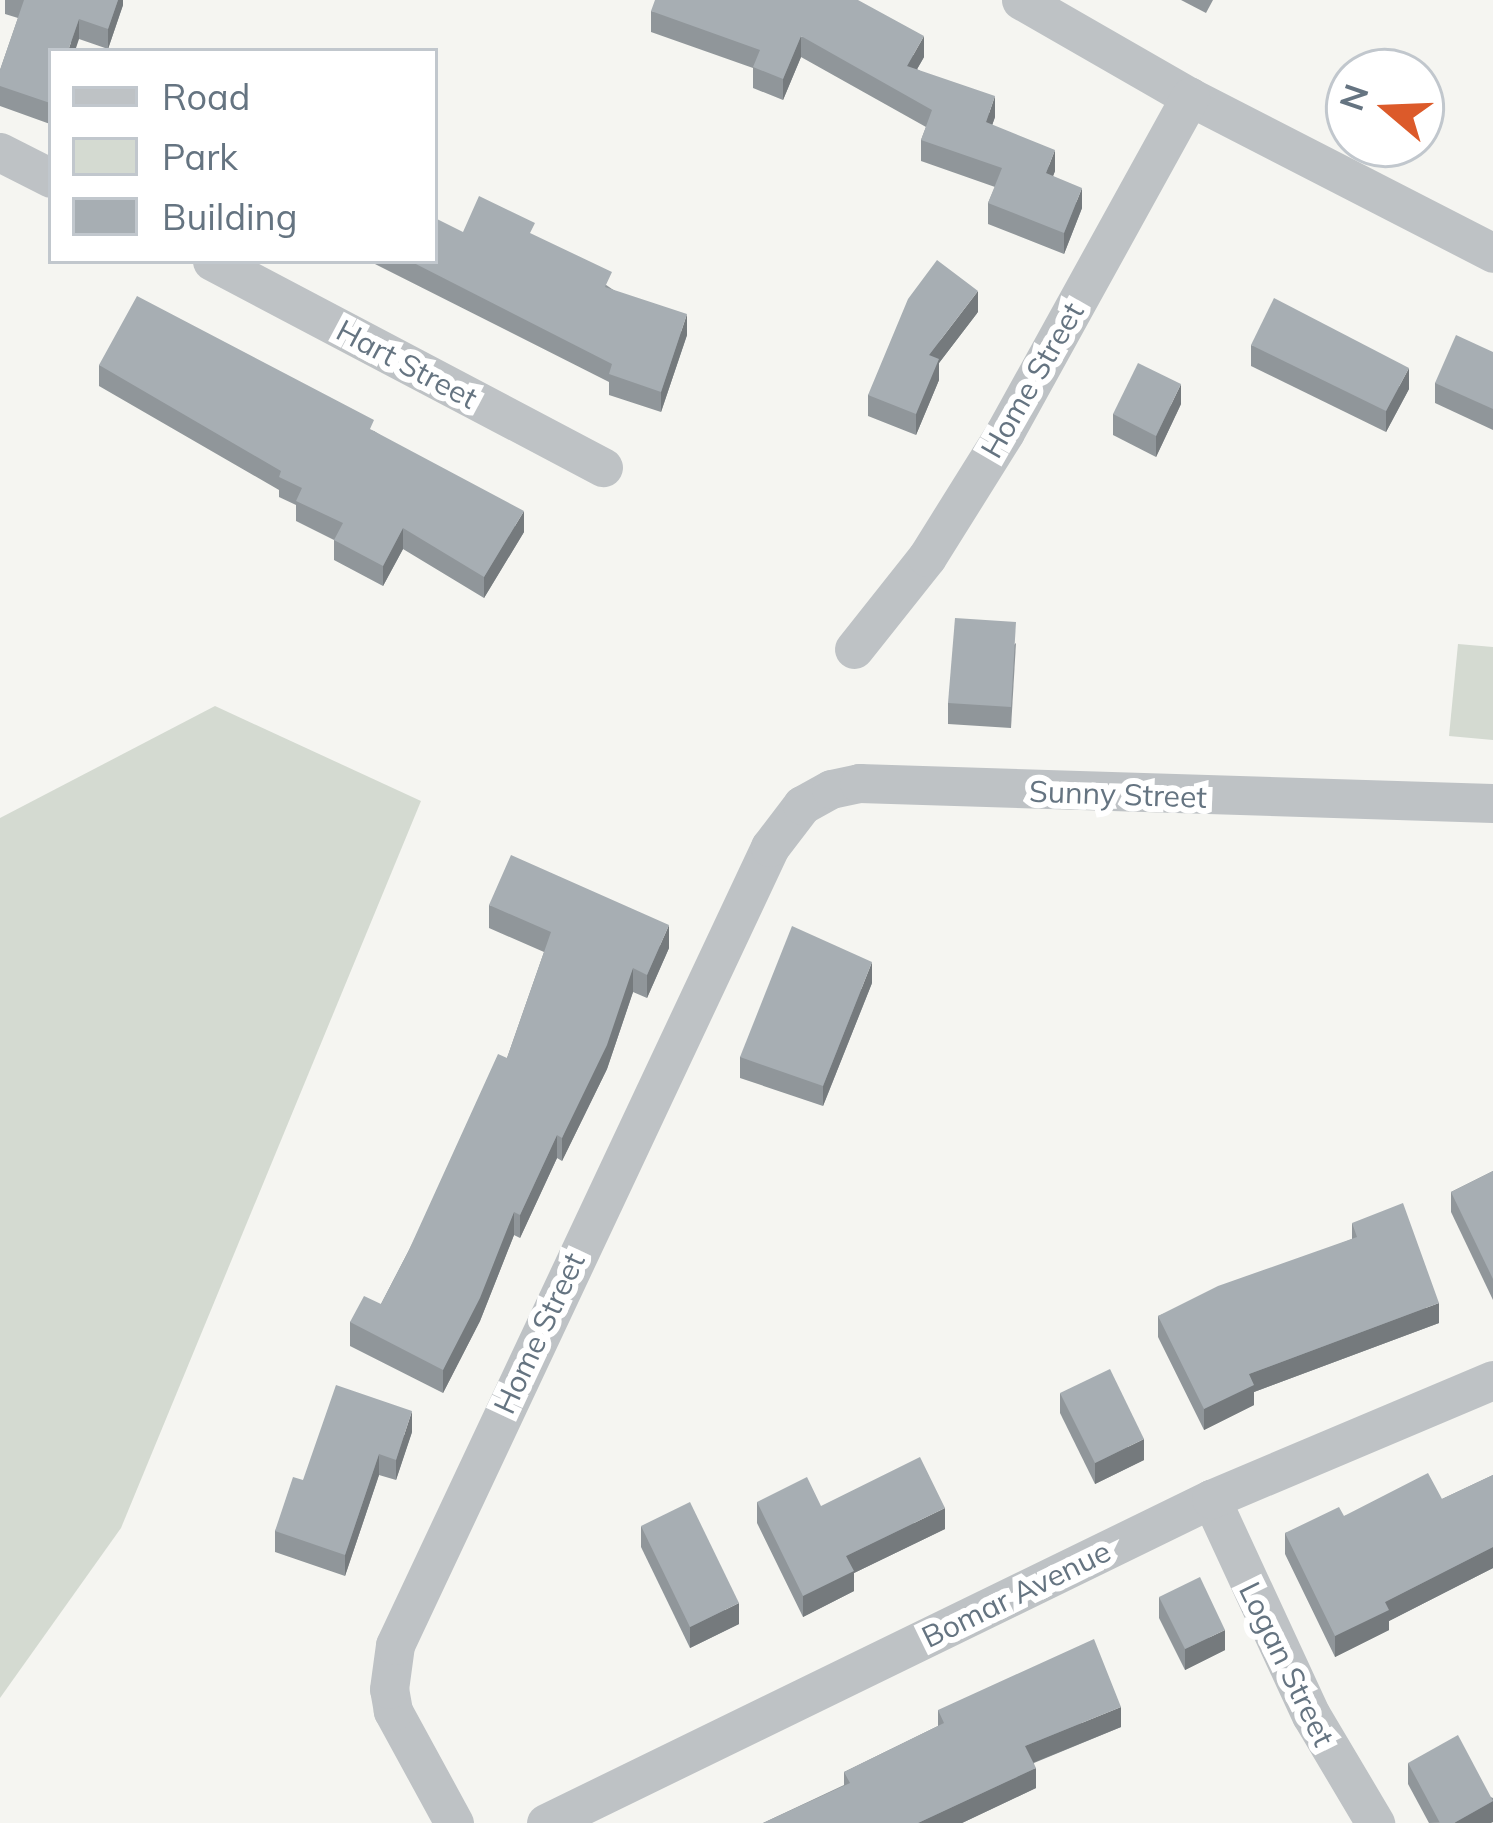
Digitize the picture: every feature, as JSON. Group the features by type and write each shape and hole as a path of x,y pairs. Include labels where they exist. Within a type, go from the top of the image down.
{"street":[{"path":"1021,0 1190,97 1493,253"},
{"name":"Home Street","path":"854,650 927,557 1005,432 1190,97"},
{"path":"0,152 48,176"},
{"name":"Hart Street","path":"218,264 603,467"},
{"name":"Sunny Street","path":"770,848 802,806 831,789 859,783 1493,803"},
{"name":"Home Street","path":"454,1823 393,1712 389,1689 395,1645 770,848"},
{"name":"Bomar Avenue","path":"546,1823 1211,1499 1493,1379"},
{"name":"Logan Street","path":"1211,1499 1310,1715 1375,1823"}],"green space":[{"path":"1458,644 1493,647 1493,740 1449,736"},
{"path":"215,706 421,801 121,1528 0,1698 0,818"}],"building":[{"path":"24,0 118,0 108,29 79,19 69,48 48,48 48,102 0,86 0,70"},
{"path":"655,0 858,0 924,36 907,66 995,96 986,122 1055,150 1046,173 1082,188 1064,233 988,203 1002,168 921,140 932,110 801,36 783,79 753,67 760,50 651,11"},
{"path":"479,196 535,223 530,233 612,272 605,287 687,314 661,392 609,374 612,364 416,264 438,264 438,220 463,232"},
{"path":"937,260 978,291 929,355 939,359 916,414 868,395 908,299"},
{"path":"137,296 374,420 370,429 524,511 484,577 403,528 383,566 334,540 343,523 296,501 302,488 279,477 281,471 99,365"},
{"path":"1274,298 1409,368 1386,411 1251,345"},
{"path":"1456,335 1493,352 1493,409 1435,383"},
{"path":"1138,363 1181,384 1156,436 1113,414"},
{"path":"955,618 1016,622 1011,707 948,703"},
{"path":"511,855 669,925 647,975 633,968 607,1045 520,1215 514,1212 480,1298 443,1370 350,1322 364,1296 381,1304 408,1252 498,1054 507,1058 551,932 489,905"},
{"path":"792,926 872,962 823,1086 740,1057"},
{"path":"1493,1171 1493,1279 1451,1192"},
{"path":"1403,1203 1439,1303 1249,1374 1254,1385 1204,1409 1158,1316 1218,1286 1357,1237 1352,1223"},
{"path":"1110,1369 1144,1439 1095,1463 1060,1393"},
{"path":"336,1385 412,1411 396,1460 379,1454 345,1555 275,1531 293,1477 303,1480"},
{"path":"920,1457 945,1508 846,1556 854,1571 803,1596 757,1502 807,1477 821,1506"},
{"path":"1428,1473 1442,1499 1493,1475 1493,1547 1385,1602 1389,1610 1335,1636 1285,1533 1339,1507 1344,1516"},
{"path":"690,1502 739,1603 690,1627 641,1526"},
{"path":"1200,1577 1225,1630 1185,1649 1159,1597"},
{"path":"1094,1639 1121,1707 1025,1746 1036,1768 918,1823 763,1823 850,1783 844,1772 944,1723 938,1710"},
{"path":"1458,1735 1493,1801 1454,1823 1440,1823 1408,1763"}]}
